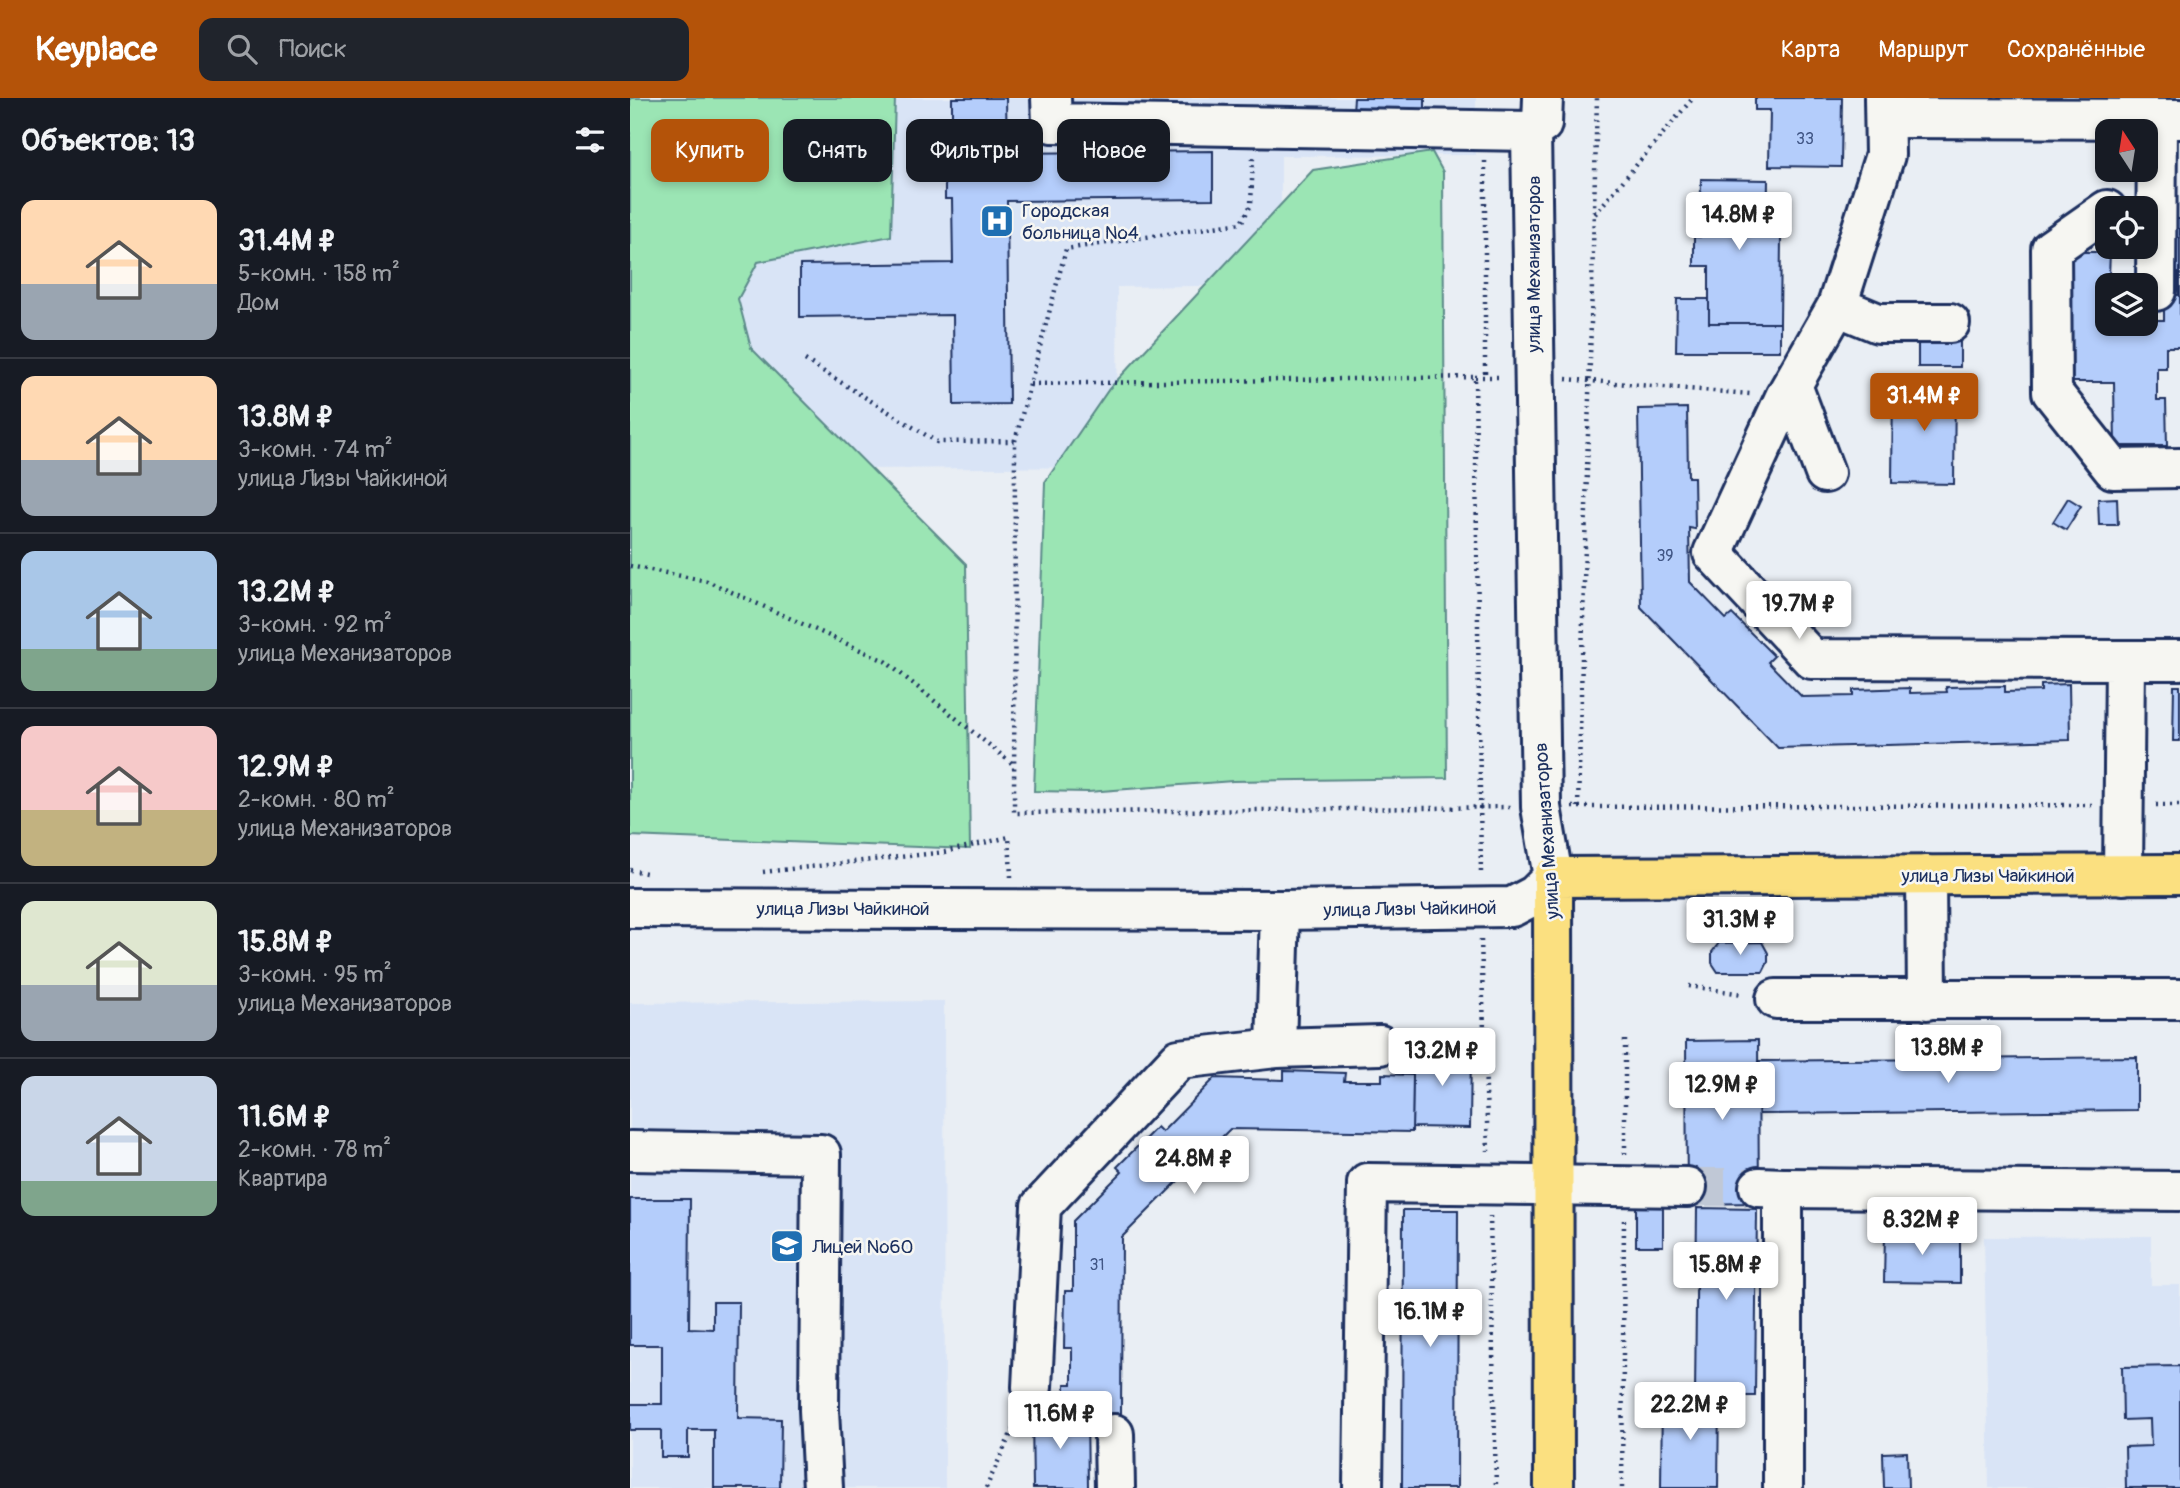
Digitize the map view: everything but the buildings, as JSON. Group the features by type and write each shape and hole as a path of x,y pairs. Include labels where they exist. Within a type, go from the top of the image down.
{"main road":[{"name":"улица Лизы Чайкиной","path":"1553,877 2180,874"},
{"name":"улица Механизаторов","path":"1553,877 1555,1488"}],"street":[{"path":"1051,98 1052,123 1485,131 1537,115"},
{"path":"2157,273 2168,180 2168,119 1884,108 1885,155 1837,306 1789,392 1713,553 1812,659 2180,660"},
{"name":"улица Механизаторов","path":"1537,115 1533,376 1541,807 1553,877"},
{"path":"2135,196 2168,180"},
{"path":"2095,218 2051,249 2052,392 2113,469 2180,468"},
{"path":"1837,306 1878,323 1950,323"},
{"path":"1789,392 1825,473"},
{"path":"2123,875 2125,660"},
{"path":"1926,875 1927,999"},
{"name":"улица Лизы Чайкиной","path":"630,908 1280,910 1512,907 1535,895 1553,877"},
{"path":"1276,1048 1280,910"},
{"path":"1776,999 2180,999"},
{"path":"1032,1387 1041,1206 1180,1059 1276,1048 1380,1045"},
{"path":"630,1151 821,1154 822,1488"},
{"path":"1363,1488 1367,1183 1687,1187"},
{"path":"1783,1488 1771,1187 2180,1191"},
{"path":"1114,1434 1115,1488"}],"path":[{"path":"1578,807 1597,98"},
{"path":"1594,215 1693,98"},
{"path":"1254,128 1251,205 1241,223 1066,249 1015,441 1014,813 1482,807 2180,806"},
{"path":"1485,131 1485,377"},
{"path":"805,360 937,442 1015,441"},
{"path":"1030,384 1533,376 1789,392"},
{"path":"1475,377 1482,807 1482,1042 1490,1186 1496,1488"},
{"path":"630,566 707,581 885,661 1014,765"},
{"path":"761,873 945,852 1009,837 1014,908"},
{"path":"630,870 651,873"},
{"path":"1689,986 1776,999"},
{"path":"1622,1488 1625,1040"},
{"path":"986,1488 1032,1387"}],"shaded area":[{"name":"Городская больница №4","path":"712,98 1476,98 1476,155 1281,156 1281,285 1117,287 1118,467 714,470 712,182 769,182 769,119 712,119"},
{"name":"Лицей №60","path":"944,1001 945,1488 630,1488 630,1003"},
{"path":"2151,1236 2151,1285 2180,1285 2180,1488 1989,1488 1984,1237"}],"green space":[{"path":"630,98 895,98 891,236 758,262 738,299 751,348 966,564 970,849 630,836"},
{"path":"1432,152 1443,172 1447,778 1233,781 1088,792 1034,791 1045,482 1109,389 1313,170"}],"tunnel":[{"path":"1687,1187 1759,1187"}],"place":[{"name":"Городская больница №4","path":"997,221"},
{"name":"Лицей №60","path":"787,1246"}]}
